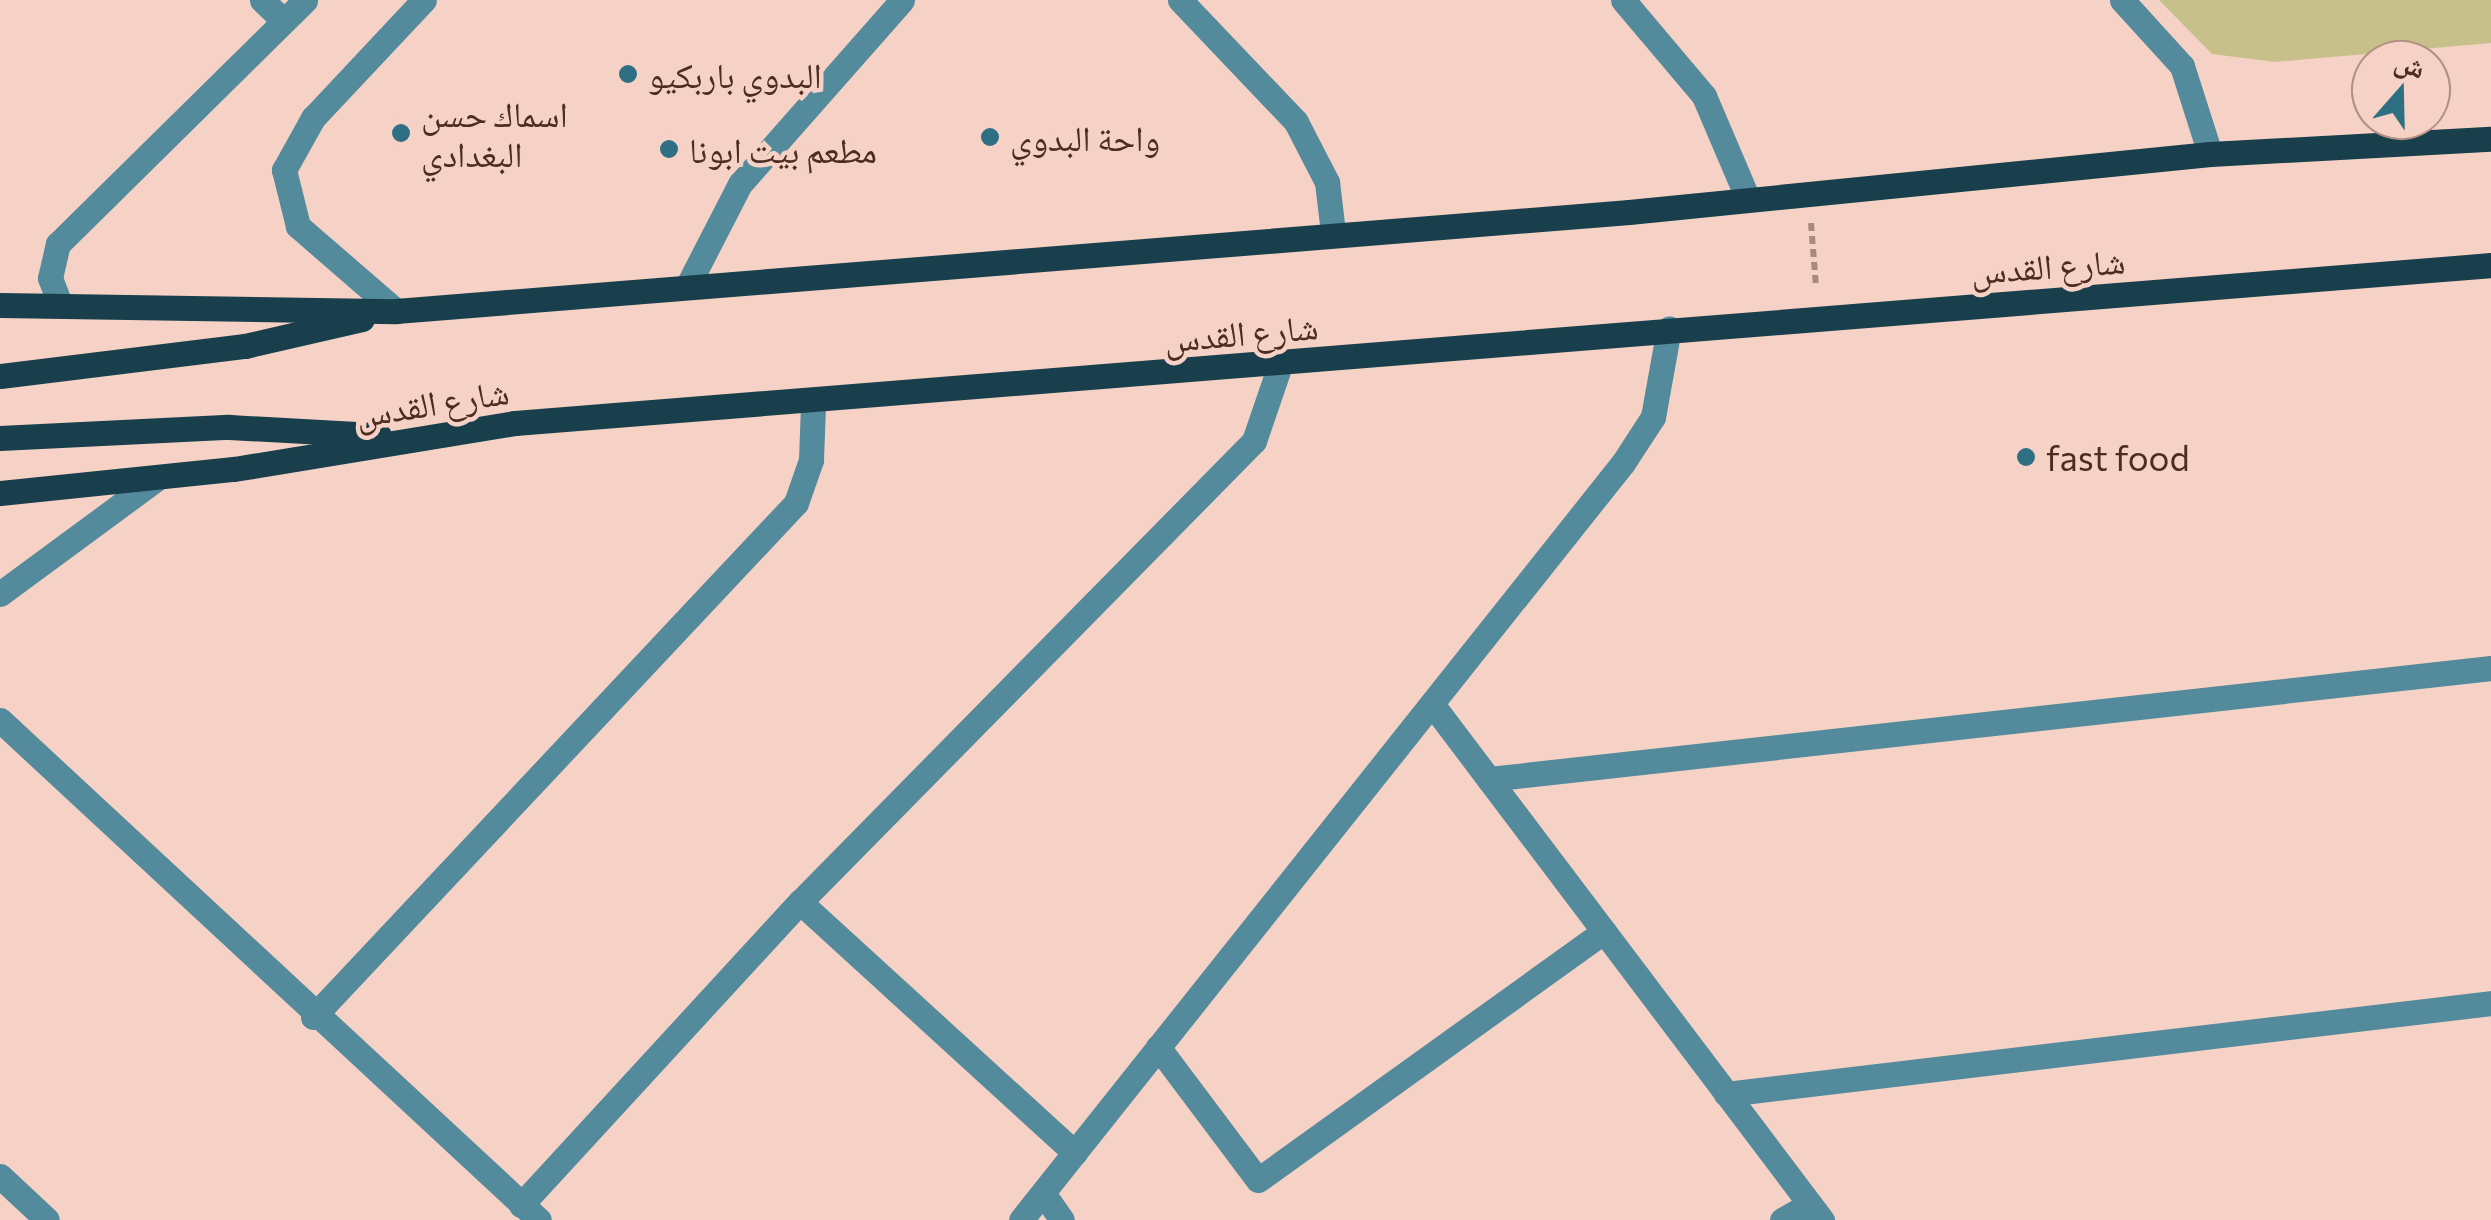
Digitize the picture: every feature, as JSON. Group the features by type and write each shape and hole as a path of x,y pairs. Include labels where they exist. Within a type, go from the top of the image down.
{"main road":[{"path":"0,305 396,310 1748,199 2210,154 2491,140"},
{"name":"شارع القدس","path":"0,493 156,479 403,438 813,406 1669,328 2491,265"},
{"path":"0,376 245,346 396,310"},
{"path":"0,438 286,427 403,438"}],"street":[{"path":"262,0 284,21"},
{"path":"60,304 50,278 58,244 305,0"},
{"path":"396,310 298,226 284,170 312,118 424,0"},
{"path":"688,285 740,184 902,0"},
{"path":"1180,0 1296,122 1328,182 1333,232"},
{"path":"1623,0 1704,96 1748,199"},
{"path":"2122,0 2182,66 2210,154"},
{"path":"1021,1220 1432,704 1653,417 1669,328"},
{"path":"0,720 313,1016 530,1212 800,902 1254,441 1280,365"},
{"path":"313,1016 796,503 811,460 813,406"},
{"path":"0,594 156,479"},
{"path":"1489,779 2491,668"},
{"path":"1432,704 1816,1212 1782,1220"},
{"path":"800,902 1076,1152"},
{"path":"1158,1047 1258,1180 1604,931"},
{"path":"1726,1094 2491,1003"},
{"path":"0,1176 47,1220"},
{"path":"1044,1193 1062,1220"}],"path":[{"path":"1808,193 1818,317"}],"shaded area":[{"path":"2159,0 2491,0 2491,43 2451,47 2451,40 2351,40 2351,55 2275,62 2212,54"}],"place":[{"name":"البدوي باربكيو","path":"628,74"},
{"name":"اسماك حسن البغدادي","path":"401,133"},
{"name":"واحة البدوي","path":"990,137"},
{"name":"مطعم بيت ابونا","path":"669,149"},
{"name":"fast food","path":"2026,457"}]}
